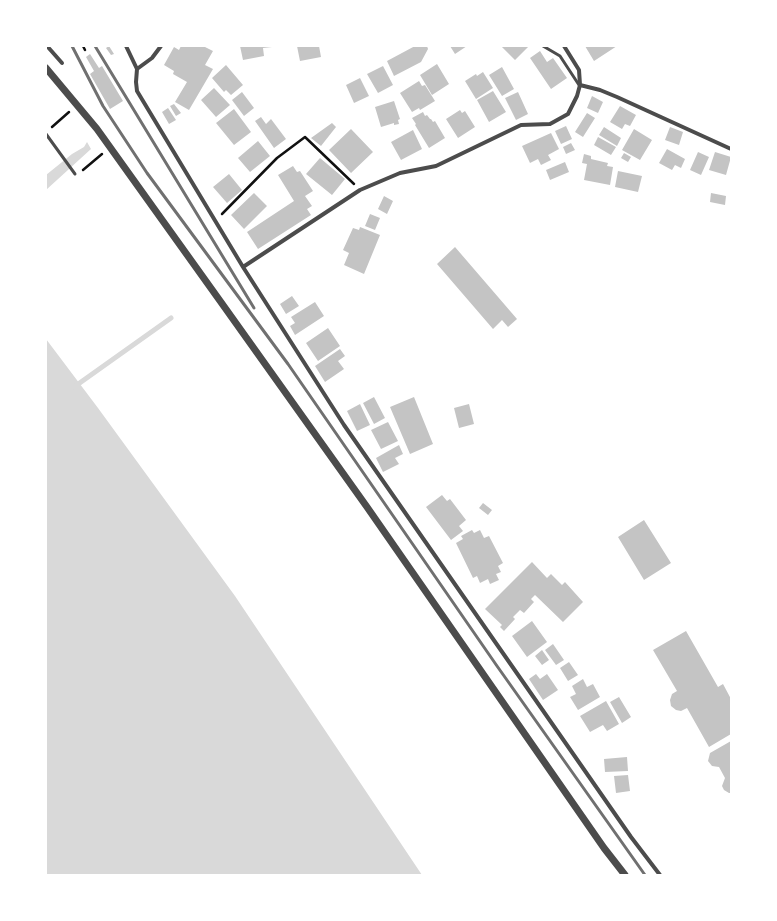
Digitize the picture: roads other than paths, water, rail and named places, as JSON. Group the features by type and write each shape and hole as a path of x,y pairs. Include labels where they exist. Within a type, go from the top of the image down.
{"street":[{"path":"47,46 62,63"},
{"path":"126,46 137,69 137,91 242,267 344,425 626,830 660,875"},
{"path":"137,69 152,58 161,46"},
{"path":"242,267 360,190 400,173 436,166 521,126 550,124 568,114 577,96 580,85 579,70 564,46"},
{"path":"46,68 97,129 214,292 367,507 604,848 625,875"},
{"path":"580,85 600,90 617,97 731,149"}],"lane":[{"path":"543,46 560,56 580,85"},
{"path":"46,134 75,174"}],"waterway":[{"path":"74,387 171,318"}],"railway":[{"path":"72,46 103,106 147,173 288,364 497,666 645,875"},
{"path":"95,46 254,308"}]}
